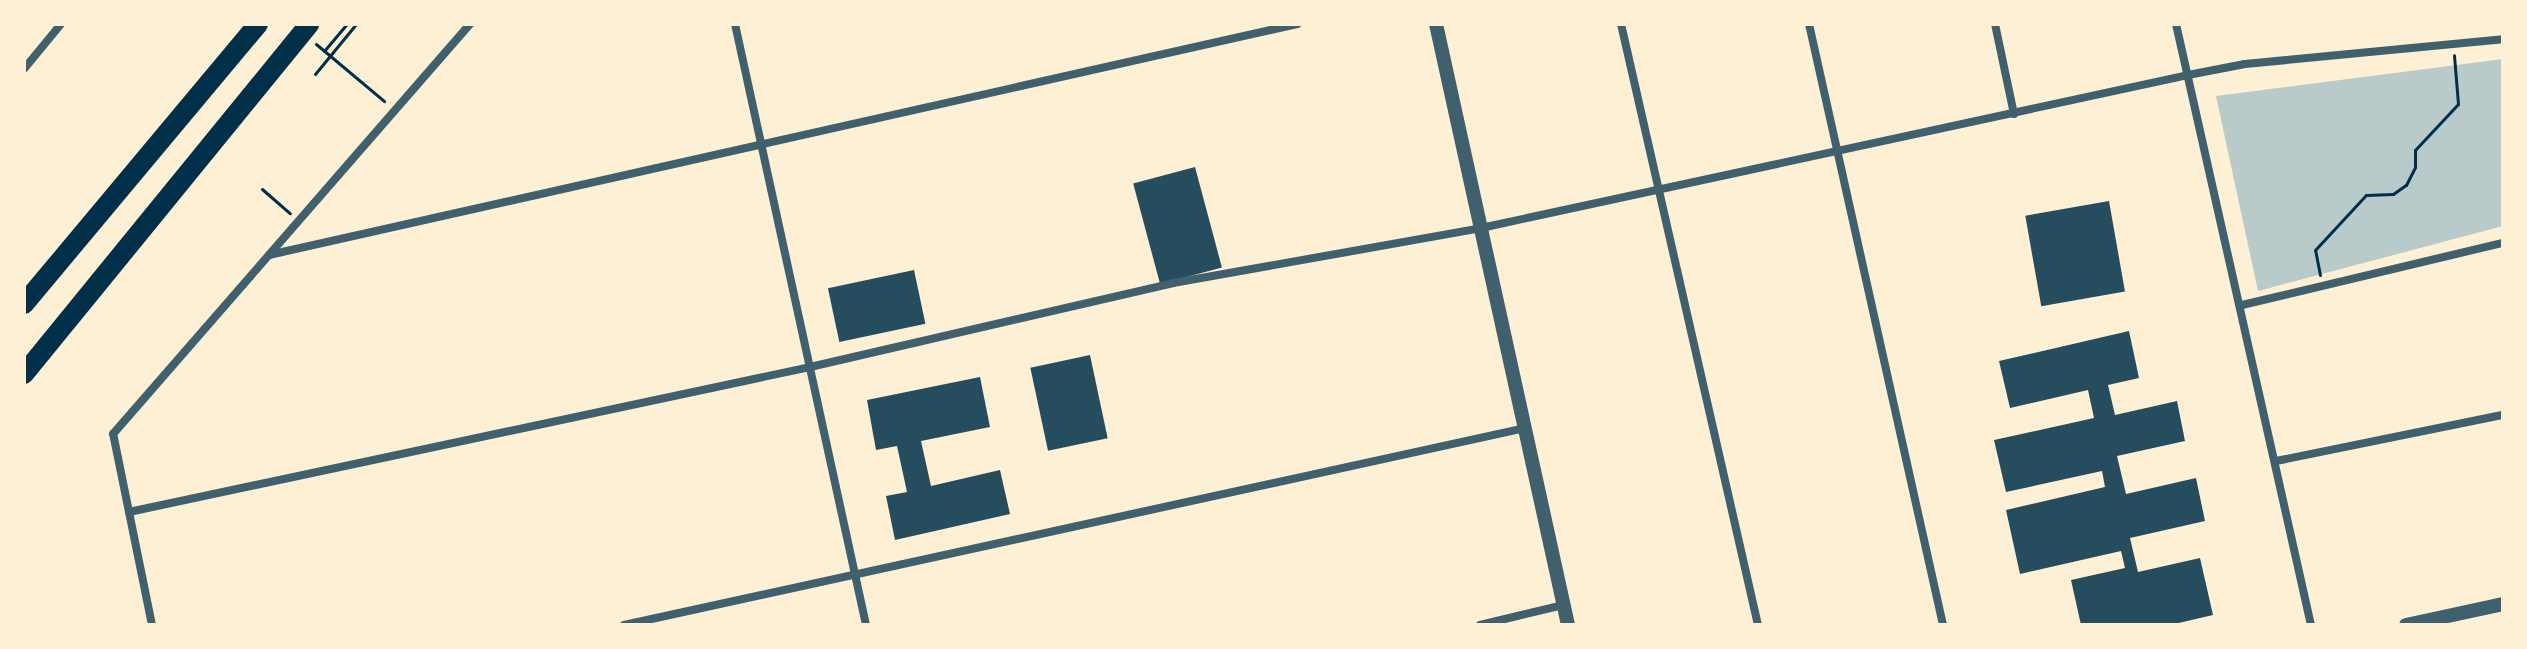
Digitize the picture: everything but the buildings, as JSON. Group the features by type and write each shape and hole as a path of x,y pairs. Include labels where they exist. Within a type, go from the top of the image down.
{"highway":[{"path":"24,304 258,24"},
{"path":"24,374 311,33"}],"street":[{"path":"24,69 61,24"},
{"path":"152,625 113,434 468,24"},
{"path":"735,24 866,625"},
{"path":"269,255 1297,24"},
{"path":"1436,24 1568,625"},
{"path":"1621,24 1758,625"},
{"path":"1809,24 1943,625"},
{"path":"1995,24 2014,114"},
{"path":"2176,24 2242,305 2311,625"},
{"path":"129,512 810,367 1173,283 1481,228 1658,192 2188,75 2245,64 2503,39"},
{"path":"2242,305 2503,243"},
{"path":"2276,461 2503,415"},
{"path":"624,625 1525,428"},
{"path":"2406,625 2503,604"},
{"path":"1480,625 1563,605"}],"path":[{"path":"324,51 347,24"},
{"path":"315,74 356,24"},
{"path":"311,33 324,51 387,103"},
{"path":"2322,286 2315,250 2366,195 2393,194 2406,185 2415,167 2415,150 2458,104 2453,44"},
{"path":"262,189 299,221"}],"shaded area":[{"path":"2503,59 2503,226 2258,291 2216,96"}]}
